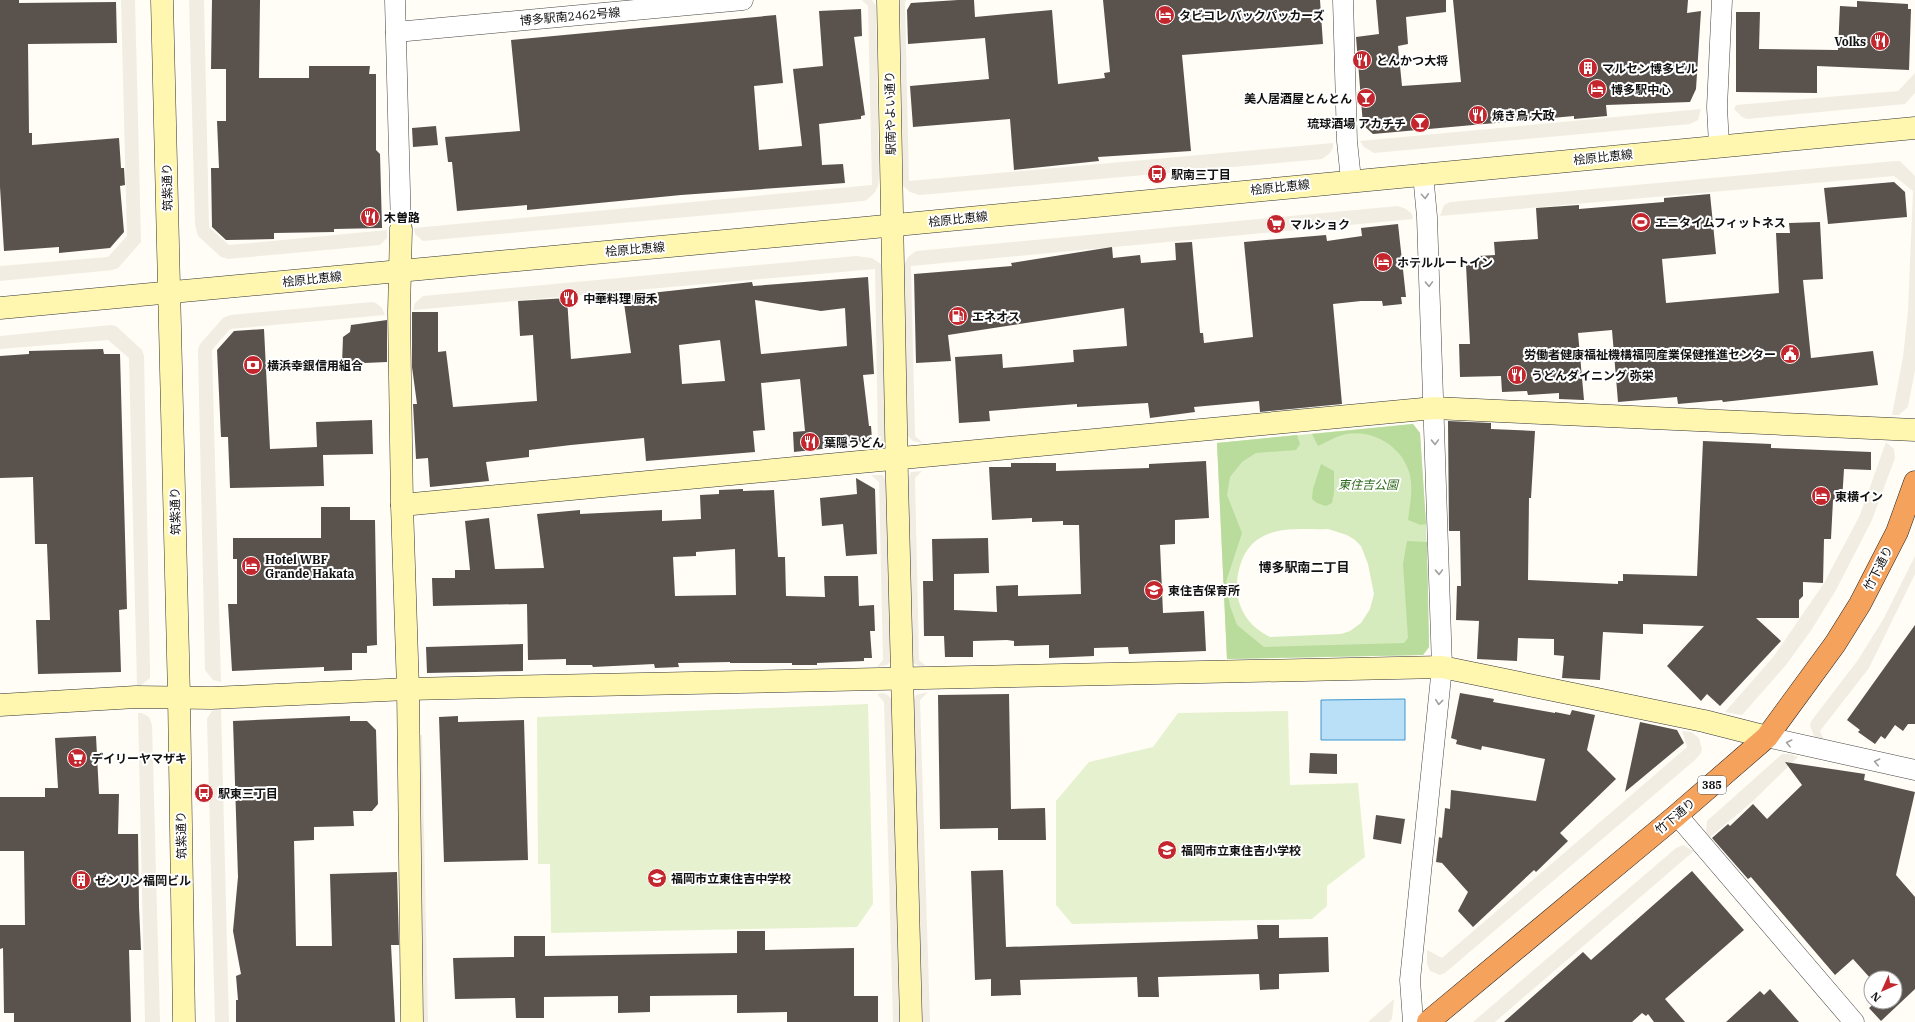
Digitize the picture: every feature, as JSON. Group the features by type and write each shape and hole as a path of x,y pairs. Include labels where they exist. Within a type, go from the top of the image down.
{"highway":[{"name":"竹下通り","path":"1428,1022 1677,816 1767,737 1835,644 1860,604 1897,532 1915,482"}],"street":[{"name":"筑紫通り","path":"162,0 179,696 184,1022"},
{"path":"395,0 401,229 402,505 408,689 412,1022"},
{"name":"博多駅南2462号線","path":"396,32 743,0"},
{"name":"駅南やよい通り","path":"888,0 896,459 911,1022"},
{"path":"1343,0 1347,141 1351,180"},
{"path":"1719,145 1717,107 1722,0"},
{"name":"桧原比恵線","path":"0,308 892,225 1719,145 1915,128"},
{"path":"1413,1022 1410,980 1442,667 1434,408 1424,174"},
{"path":"402,505 1434,408 1915,430"},
{"path":"0,705 179,696 212,698 408,689 902,680 1442,667 1704,721 1767,737 1915,770"},
{"path":"1677,816 1854,1022"}],"green space":[{"name":"東住吉公園","path":"1413,424 1420,433 1426,524 1429,647 1423,655 1227,659 1217,443","holes":["1294,529 1328,529 1347,535 1361,546 1368,564 1374,594 1370,609 1361,623 1350,631 1341,634 1270,637 1259,631 1244,614 1237,594 1238,572 1242,560 1253,543 1277,531"]},
{"path":"1413,424 1420,433 1426,524 1421,525 1408,520 1411,492 1410,475 1401,456 1394,448 1377,437 1357,433 1343,435 1318,446 1312,434"},
{"path":"1297,435 1300,444 1296,450 1256,453 1242,462 1230,477 1227,495 1242,533 1226,582 1230,606 1237,625 1264,647 1404,643 1408,638 1403,564 1407,541 1427,542 1429,647 1423,655 1227,659 1217,443"},
{"path":"1321,464 1334,471 1334,493 1332,503 1326,506 1317,503 1312,499 1313,489"},
{"path":"868,704 873,904 857,927 551,933 550,864 538,864 537,717"},
{"path":"1288,711 1290,785 1358,783 1365,857 1327,886 1327,906 1312,919 1072,924 1056,905 1056,801 1089,762 1153,747 1178,713"}],"shaded area":[{"path":"121,0 135,0 141,242 118,268 113,270 0,281 0,266 108,257 127,236"},
{"path":"189,0 204,0 209,227 229,245 387,230 387,238 380,245 228,259 221,257 198,236 195,225"},
{"path":"862,0 872,0 876,6 879,178 878,186 875,192 868,199 864,201 423,241 415,234 414,228 872,185 868,6"},
{"path":"900,0 907,0 905,2 909,181 1333,143 1333,148 1329,154 1322,159 932,194 919,195 910,192 903,186"},
{"path":"1915,73 1915,93 1905,104 1747,119 1742,117 1734,109 1736,105 1898,91"},
{"path":"1701,109 1698,120 1690,124 1374,153 1364,147 1360,141"},
{"path":"1900,161 1915,176 1915,370 1908,407 1899,415 1892,415 1903,357 1908,311 1913,191 1894,176 1440,216 1444,205 1450,202"},
{"path":"1398,206 1406,209 1412,214 1413,219 911,266 915,436 923,443 913,441 906,434 903,267 908,257 916,251"},
{"path":"856,256 872,258 881,264 883,269 885,442 880,447 871,449 878,442 875,269 413,310 415,303 423,296"},
{"path":"372,302 376,303 382,308 385,315 230,329 212,350 221,682 213,680 205,670 198,350 200,344 223,318 230,315"},
{"path":"111,325 116,326 142,350 144,356 150,678 140,686 137,686 129,358 108,340 0,349 0,336"},
{"path":"1886,442 1894,449 1895,458 1872,520 1836,590 1812,629 1786,665 1743,714 1741,715 1725,712 1774,656 1824,583 1860,515"},
{"path":"922,471 915,478 919,660 926,666 919,666 913,663 907,480 911,472"},
{"path":"871,475 883,475 886,481 892,660 887,665 877,667 883,660 879,482"},
{"path":"1915,556 1915,574 1869,668 1820,731 1824,740 1820,740 1814,736 1812,731 1810,725 1812,720 1858,660 1884,618"},
{"path":"928,692 920,700 930,1022 921,1022 913,700 916,695"},
{"path":"883,693 888,695 892,700 901,1022 893,1022 884,702 877,694"},
{"path":"221,709 229,1022 215,1022 207,719 212,711"},
{"path":"138,713 142,713 149,717 152,725 160,1022 145,1022"},
{"path":"1682,731 1691,732 1699,738 1702,749 1701,753 1695,760 1445,973 1440,975 1430,971 1427,964 1427,950 1442,958 1687,747"},
{"path":"420,735 422,735 428,1022 422,1022"},
{"path":"1782,754 1791,754 1798,757 1753,801 1709,838 1706,832 1707,821"},
{"path":"1683,845 1694,851 1495,1022 1473,1022 1676,848"},
{"path":"1394,999 1392,1019 1389,1022 1368,1022"}],"water":[{"path":"1405,699 1405,740 1321,740 1321,700"}],"building":[{"path":"0,0 19,0 19,3 116,2 117,43 28,44 29,133 32,133 32,145 119,138 121,168 124,168 125,185 120,186 124,232 110,248 59,253 59,247 4,251 0,187"},
{"path":"212,0 260,0 259,78 309,78 309,66 370,66 369,74 376,74 376,150 380,154 382,228 334,229 334,232 274,233 274,239 226,240 212,227 211,168 219,168 217,121 226,121 226,69 211,69"},
{"path":"974,0 975,17 1052,10 1058,84 1105,78 1104,73 1110,72 1103,0 1320,0 1323,44 1182,55 1191,151 1098,157 1099,161 1014,170 1010,119 913,127 910,86 989,79 985,38 908,44 907,10 911,3"},
{"path":"1376,0 1446,0 1446,12 1406,17 1408,44 1398,46 1402,86 1461,82 1453,0 1688,0 1687,13 1701,11 1696,89 1690,102 1606,105 1607,116 1574,119 1574,116 1373,134 1363,125 1356,37 1379,34"},
{"path":"1857,1 1908,4 1908,9 1911,9 1909,70 1817,66 1817,93 1736,92 1736,12 1760,12 1759,49 1838,50 1840,6 1857,7"},
{"path":"861,9 862,36 854,37 865,115 861,116 861,119 819,124 822,165 843,164 845,183 681,195 527,210 527,205 457,211 452,162 448,162 445,137 520,131 511,40 776,15 783,83 754,86 759,150 802,146 793,69 823,66 819,11"},
{"path":"436,126 438,145 413,147 412,128"},
{"path":"1894,182 1905,192 1907,217 1828,224 1824,188"},
{"path":"1710,194 1716,254 1662,259 1666,303 1779,293 1776,233 1790,233 1789,223 1820,222 1823,279 1803,280 1811,358 1873,351 1878,385 1723,402 1722,400 1678,404 1677,397 1618,402 1612,330 1578,333 1584,400 1559,399 1559,393 1528,395 1527,391 1502,392 1501,376 1460,377 1459,344 1470,344 1466,265 1479,264 1479,256 1495,255 1494,242 1538,239 1536,208 1579,205 1579,209 1664,202 1664,198"},
{"path":"1398,224 1406,297 1401,297 1402,304 1383,306 1382,301 1361,301 1333,304 1342,404 1260,412 1259,401 1194,407 1195,412 1150,418 1148,403 1077,407 1077,404 989,411 990,421 959,423 955,357 1002,354 1003,368 1074,362 1073,350 1127,346 1124,308 948,335 951,361 916,363 914,274 1012,266 1011,263 1112,247 1113,258 1140,255 1141,263 1176,260 1175,243 1192,242 1200,333 1203,333 1204,343 1253,337 1244,242 1326,235 1327,241 1362,236 1361,228"},
{"path":"868,277 874,374 863,375 872,439 867,444 794,452 793,432 805,431 800,379 761,383 765,430 753,431 755,452 646,461 644,438 571,445 529,450 529,457 486,462 489,481 430,487 428,458 416,459 413,404 417,404 412,367 412,312 438,312 438,352 446,351 453,407 537,401 533,335 520,336 518,301 567,298 571,359 631,353 623,296 752,282 753,286","holes":["755,300 821,311 845,308 847,346 761,354","720,340 725,381 682,384 679,345"]},
{"path":"387,320 387,362 342,364 343,337 350,332 351,325"},
{"path":"264,329 270,449 317,447 316,422 372,420 373,454 323,455 324,486 230,488 228,437 221,437 217,350 234,331"},
{"path":"103,349 104,354 120,354 127,609 119,610 121,672 38,674 36,620 50,620 47,544 35,544 33,477 0,478 0,356 29,354 29,351"},
{"path":"1448,421 1491,423 1491,429 1535,431 1531,498 1529,498 1528,580 1618,584 1618,581 1623,581 1623,574 1697,576 1703,441 1771,444 1771,448 1871,452 1871,470 1844,469 1842,501 1833,500 1831,539 1824,539 1823,583 1803,582 1803,596 1799,600 1799,618 1756,618 1781,641 1720,706 1707,694 1701,701 1667,666 1704,626 1643,624 1643,634 1603,632 1600,680 1562,678 1564,656 1554,655 1554,639 1518,638 1517,661 1477,659 1479,621 1456,620 1457,586 1461,586 1460,531 1449,531"},
{"path":"1206,461 1209,518 1175,520 1175,544 1160,545 1163,613 1204,611 1206,651 1129,654 1128,647 1094,648 1094,656 1049,658 1049,645 1014,646 1014,641 1007,640 973,641 973,657 945,657 944,636 924,636 923,581 933,581 932,539 988,538 989,573 954,574 954,610 997,612 996,586 1018,585 1018,596 1081,594 1079,525 1063,525 1063,521 1032,522 1032,518 992,520 989,467 1011,467 1011,463 1056,463 1056,471 1149,468 1149,464"},
{"path":"856,478 875,489 877,554 846,556 843,524 822,526 820,498 857,494"},
{"path":"719,490 774,490 778,557 785,557 786,596 825,597 824,576 858,576 859,606 874,605 875,631 870,631 872,658 864,658 864,661 817,663 817,665 730,662 678,663 679,667 655,668 654,664 593,667 592,665 566,665 566,659 528,660 527,604 433,606 432,578 455,578 455,570 470,570 465,521 489,518 495,569 544,568 537,514 580,510 580,514 662,510 662,521 701,519 700,495 719,494","holes":["735,549 736,595 675,596 673,557 696,556 696,552"]},
{"path":"321,507 350,507 350,520 375,520 377,645 367,646 367,653 352,653 352,670 324,671 324,667 232,671 228,604 237,604 237,559 233,559 233,538 321,538"},
{"path":"1915,625 1915,724 1908,724 1903,731 1895,725 1885,739 1881,736 1875,744 1858,732 1860,730 1847,720"},
{"path":"523,644 523,671 427,673 426,647"},
{"path":"1460,693 1494,699 1493,702 1555,713 1570,715 1572,710 1595,715 1587,750 1616,779 1560,833 1568,841 1536,872 1534,870 1473,927 1458,911 1468,892 1442,863 1436,862 1439,837 1442,838 1445,808 1450,809 1451,790 1536,801 1545,759 1482,746 1481,750 1456,744 1457,740 1451,738"},
{"path":"1009,694 1011,809 1045,808 1046,840 998,840 998,828 940,829 938,695"},
{"path":"350,716 350,721 367,721 376,730 378,804 372,811 353,811 354,826 314,827 314,840 294,841 296,946 332,946 330,874 397,872 399,945 391,945 395,1022 236,1022 236,1000 238,1000 236,976 241,974 233,931 238,877 233,721"},
{"path":"458,716 458,722 524,720 528,860 444,862 439,717"},
{"path":"1640,722 1677,730 1684,743 1625,792"},
{"path":"96,736 99,794 119,794 118,834 138,834 141,950 129,950 131,1022 14,1022 14,1013 4,1013 3,948 0,949 0,925 25,925 24,851 0,851 0,797 45,797 45,788 58,788 55,738"},
{"path":"1310,753 1337,754 1337,774 1309,773"},
{"path":"1785,762 1865,774 1864,780 1915,792 1896,875 1915,897 1915,989 1903,1000 1903,970 1863,970 1853,959 1835,975 1751,877 1748,879 1712,838 1728,824 1730,826 1753,804 1767,819 1802,785"},
{"path":"1376,815 1405,819 1401,844 1373,839"},
{"path":"1003,870 1006,947 1258,939 1257,925 1279,925 1279,938 1328,937 1329,972 1279,974 1279,989 1260,990 1259,974 1158,977 1159,997 1138,997 1137,977 1020,980 1021,995 991,996 991,979 975,980 971,871"},
{"path":"1692,871 1744,930 1665,999 1685,1022 1654,1022 1648,1014 1646,1016 1642,1013 1632,1022 1504,1022 1583,952 1591,960"},
{"path":"737,931 765,931 765,950 854,948 854,996 878,996 878,1022 787,1022 787,1012 737,1013 737,995 650,996 650,1012 618,1013 618,996 544,997 544,1018 516,1018 515,998 455,999 453,958 514,957 514,936 545,936 545,956 737,953"},
{"path":"1770,989 1799,1022 1726,1022 1760,991 1764,995"},
{"path":"1871,1010 1893,1010 1881,1021"}],"place":[{"name":"タビコレ バックパッカーズ","path":"1165,15"},
{"name":"Volks","path":"1880,41"},
{"name":"とんかつ大将","path":"1362,60"},
{"name":"マルセン博多ビル","path":"1588,68"},
{"name":"博多駅中心","path":"1597,89"},
{"name":"美人居酒屋とんとん","path":"1366,98"},
{"name":"焼き鳥 大政","path":"1478,115"},
{"name":"琉球酒場 アカチチ","path":"1420,123"},
{"name":"駅南三丁目","path":"1157,174"},
{"name":"木曽路","path":"370,217"},
{"name":"エニタイムフィットネス","path":"1641,222"},
{"name":"マルショク","path":"1276,224"},
{"name":"ホテルルートイン","path":"1383,262"},
{"name":"中華料理 厨禾","path":"569,298"},
{"name":"エネオス","path":"958,316"},
{"name":"労働者健康福祉機構福岡産業保健推進センター","path":"1790,354"},
{"name":"横浜幸銀信用組合","path":"253,365"},
{"name":"うどんダイニング 弥栄","path":"1517,375"},
{"name":"葉隠うどん","path":"810,442"},
{"name":"東横イン","path":"1821,496"},
{"name":"Hotel WBF Grande Hakata","path":"251,566"},
{"name":"東住吉保育所","path":"1154,590"},
{"name":"デイリーヤマザキ","path":"77,758"},
{"name":"駅東三丁目","path":"204,793"},
{"name":"福岡市立東住吉小学校","path":"1167,850"},
{"name":"福岡市立東住吉中学校","path":"657,878"},
{"name":"ゼンリン福岡ビル","path":"81,880"}],"district":[{"name":"博多駅南二丁目","path":"1304,567"}]}
